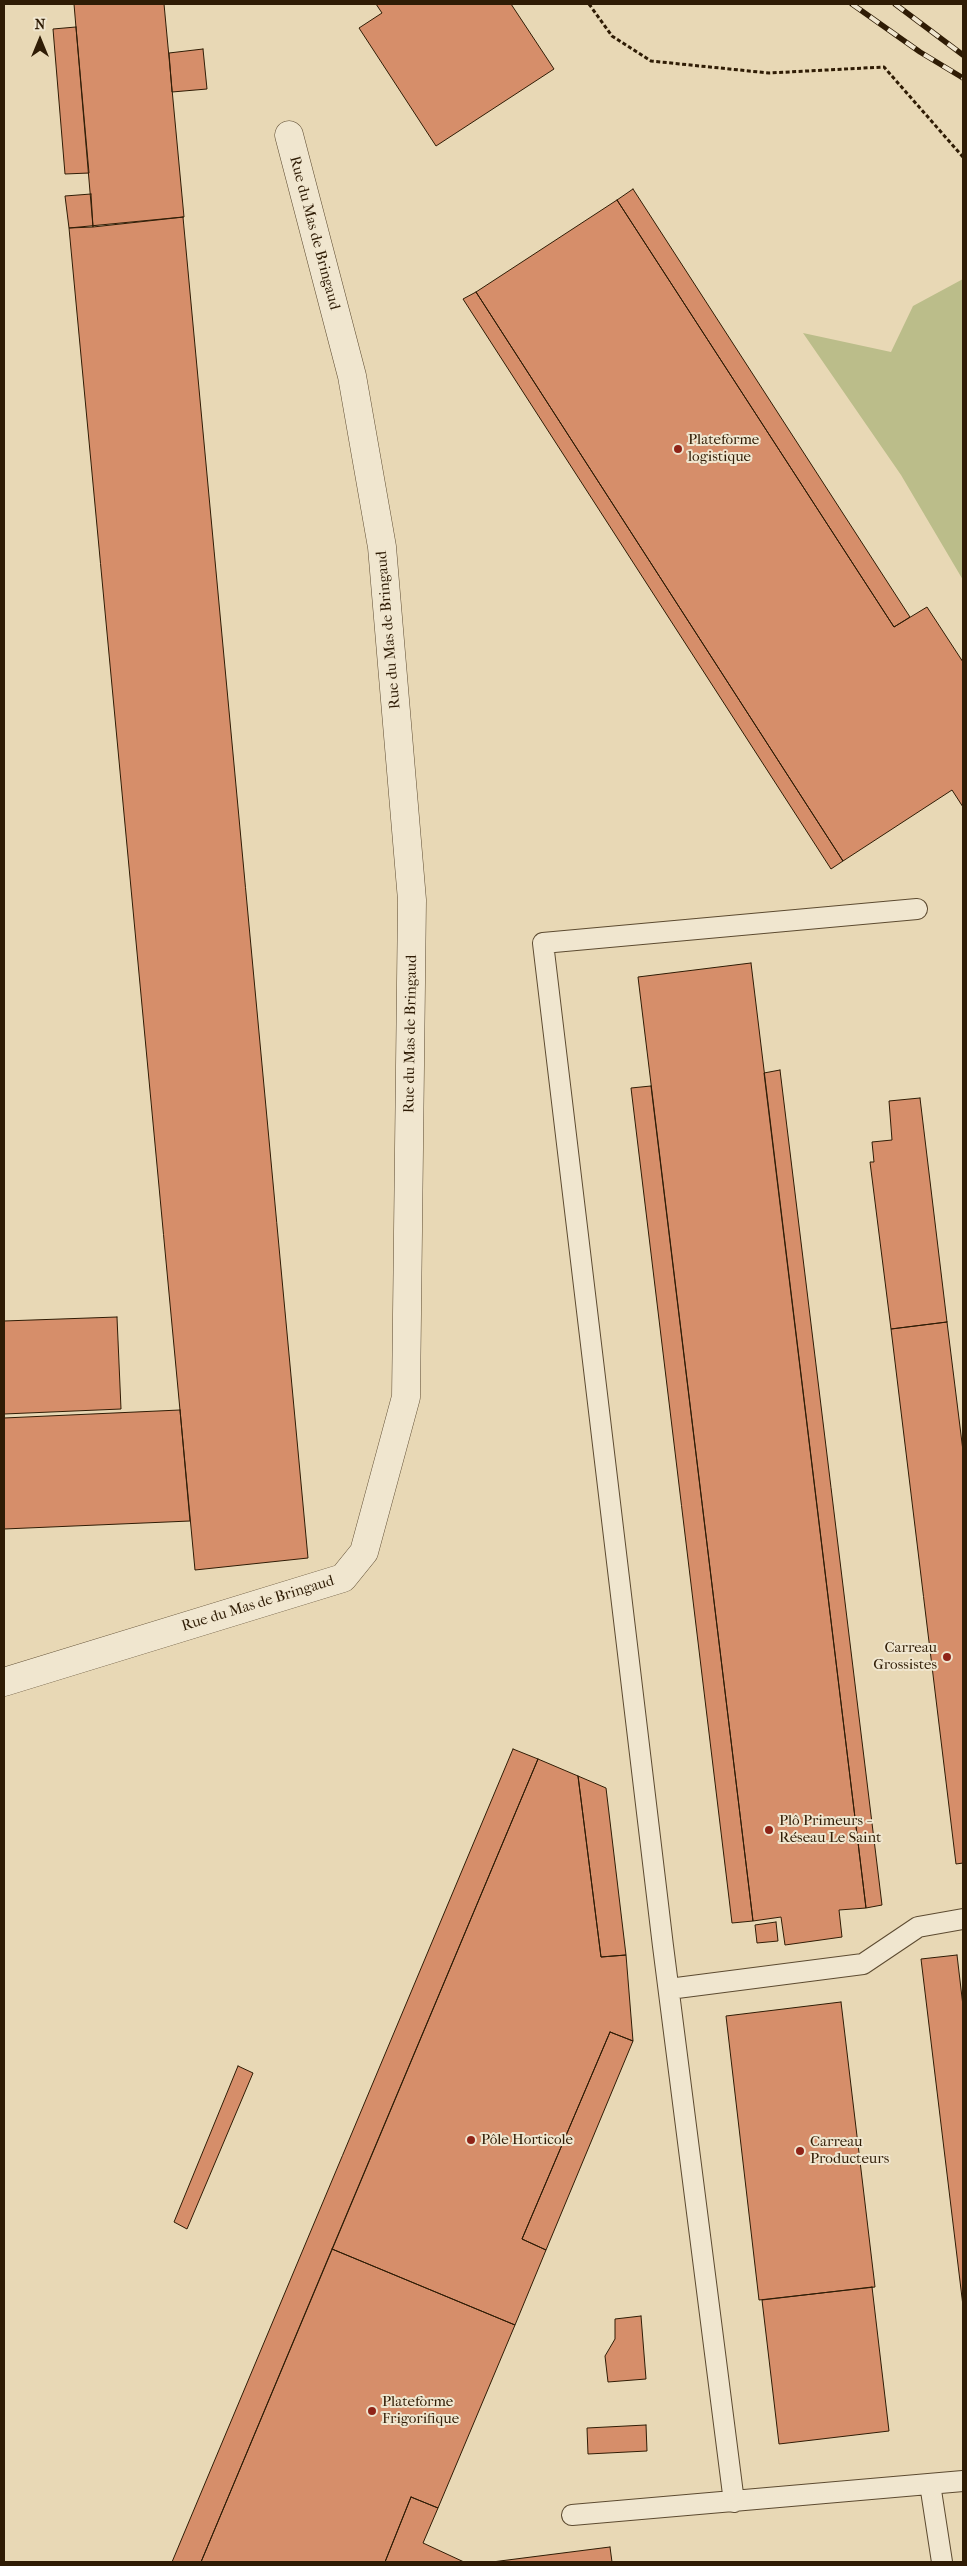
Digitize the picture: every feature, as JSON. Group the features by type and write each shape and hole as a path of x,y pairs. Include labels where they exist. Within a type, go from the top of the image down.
{"street":[{"name":"Rue du Mas de Bringaud","path":"4,1682 343,1578 364,1552 406,1397 412,900 382,547 352,376 288,135"}],"lane":[{"path":"734,2502 669,1989 544,943 917,909"},
{"path":"669,1989 863,1964 918,1927 963,1919"},
{"path":"572,2515 963,2482"},
{"path":"930,2484 942,2562"}],"path":[{"path":"589,4 612,36 650,61 768,73 884,68 963,157"}],"green space":[{"path":"963,279 963,580 901,475 803,333 891,352 913,306"}],"building":[{"path":"74,4 164,4 184,217 93,227"},
{"path":"376,4 511,4 554,69 436,146 359,28 382,13"},
{"path":"76,27 89,173 65,174 53,29"},
{"path":"203,49 207,89 172,92 169,53"},
{"path":"633,189 910,617 894,627 617,200"},
{"path":"91,194 93,227 69,228 65,196"},
{"name":"Plateforme logistique","path":"617,200 894,627 927,607 963,662 963,807 952,790 843,861 476,292"},
{"path":"183,217 308,1558 195,1570 69,228"},
{"path":"476,292 843,861 831,869 463,299"},
{"path":"751,963 866,1908 839,1910 842,1937 785,1945 781,1917 753,1921 638,977"},
{"path":"780,1070 882,1905 866,1908 764,1073"},
{"path":"651,1086 753,1921 732,1923 631,1088"},
{"path":"920,1098 947,1322 891,1329 870,1162 874,1162 872,1142 892,1140 889,1101"},
{"path":"117,1317 121,1409 4,1414 4,1321"},
{"name":"Carreau Grossistes","path":"947,1322 963,1451 963,1863 956,1864 891,1329"},
{"path":"180,1410 190,1521 4,1529 4,1418"},
{"path":"513,1749 538,1759 201,2562 172,2562"},
{"name":"Pôle Horticole","path":"538,1759 578,1776 601,1957 626,1955 633,2041 610,2032 522,2239 546,2250 515,2325 332,2249"},
{"path":"578,1776 606,1788 626,1955 601,1957"},
{"path":"776,1922 778,1941 757,1943 755,1925"},
{"path":"957,1955 963,2006 963,2306 921,1959"},
{"name":"Carreau Producteurs","path":"841,2002 875,2287 759,2300 726,2016"},
{"path":"610,2032 633,2041 546,2250 522,2239"},
{"path":"238,2066 253,2073 187,2229 174,2222"},
{"name":"Plateforme Frigorifique","path":"332,2249 515,2325 438,2508 411,2497 385,2562 201,2562"},
{"path":"872,2287 889,2431 779,2444 762,2300"},
{"path":"641,2316 646,2379 608,2382 605,2356 615,2339 615,2319"},
{"path":"646,2425 647,2451 588,2454 587,2428"},
{"path":"411,2497 438,2508 423,2543 464,2562 385,2562"},
{"path":"610,2547 612,2562 492,2562"}],"railway":[{"path":"852,4 920,52 963,78"},
{"path":"895,4 963,55"}],"place":[{"name":"Plateforme logistique","path":"678,449"},
{"name":"Carreau Grossistes","path":"947,1657"},
{"name":"Plô Primeurs - Réseau Le Saint","path":"769,1830"},
{"name":"Pôle Horticole","path":"471,2140"},
{"name":"Carreau Producteurs","path":"800,2151"},
{"name":"Plateforme Frigorifique","path":"372,2411"}]}
